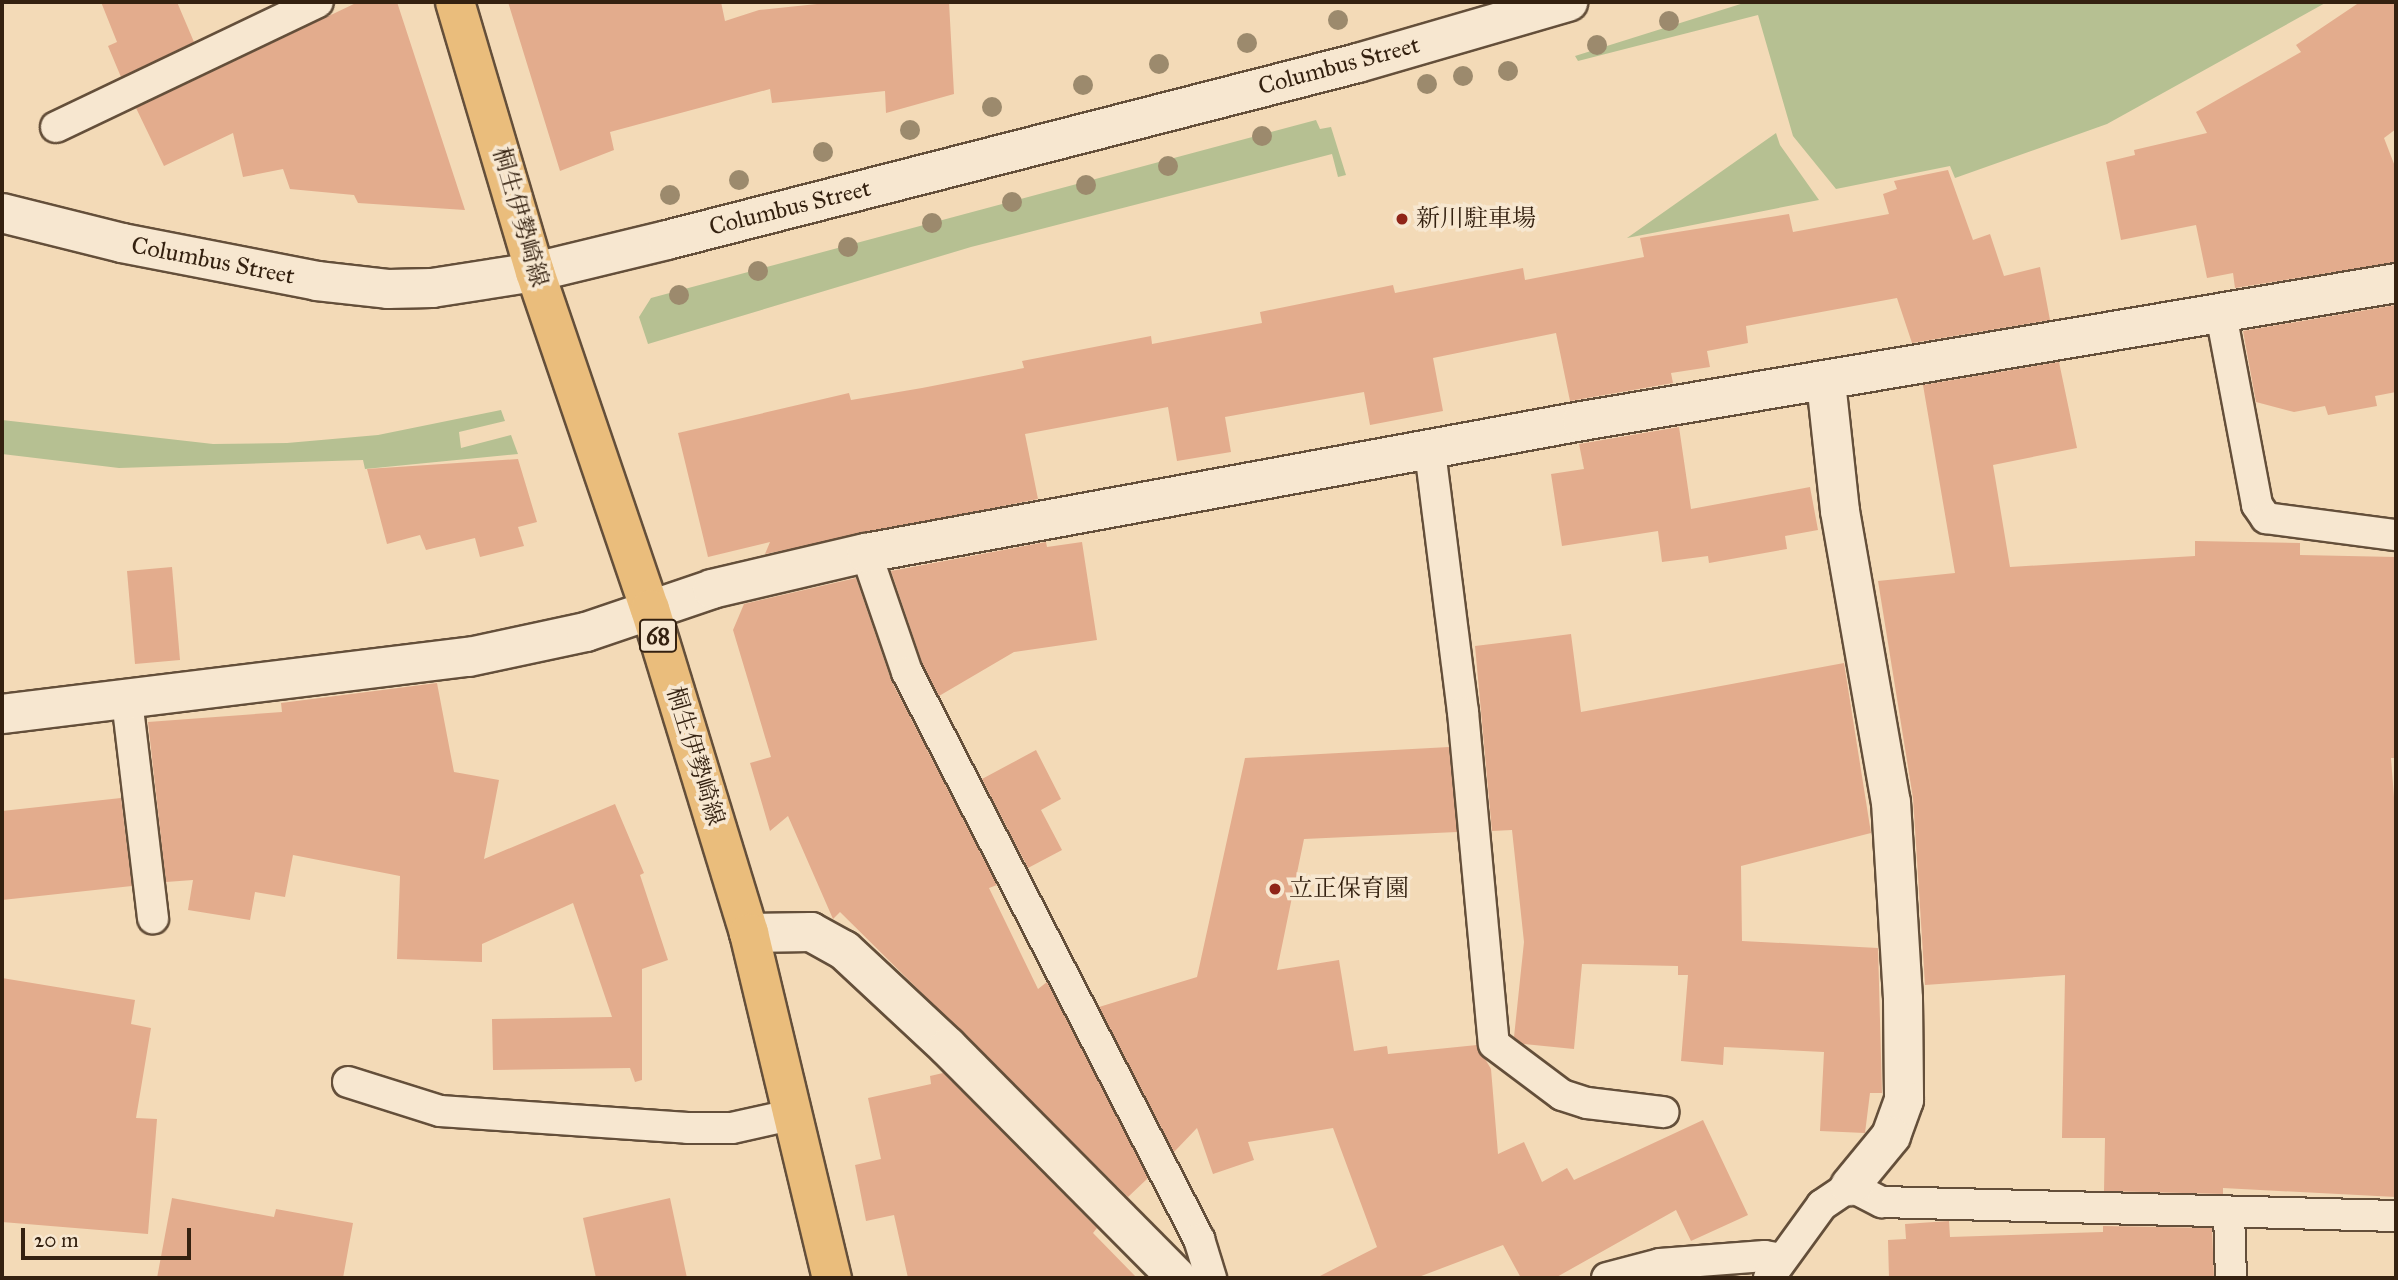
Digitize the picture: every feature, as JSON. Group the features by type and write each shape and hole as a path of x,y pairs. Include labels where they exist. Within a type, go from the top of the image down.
{"main road":[{"name":"桐生伊勢崎線","path":"455,2 535,272 650,609 749,933 795,1114 832,1278"}],"street":[{"name":"Columbus Street","path":"2,213 231,266 388,289 432,288 535,272 1358,63 1568,2"},
{"path":"2,714 469,657 586,632 712,589 866,553 1430,451 2396,283"},
{"path":"1826,382 1840,511 1891,802 1903,999 1904,1100 1891,1136 1850,1186"},
{"path":"749,933 811,932 844,950 948,1047 1177,1278"}],"lane":[{"path":"56,127 318,2"},
{"path":"2221,314 2257,505 2266,518 2396,535"},
{"path":"1430,451 1463,712 1494,1044 1562,1095 1587,1103 1663,1112"},
{"path":"866,553 906,672 1199,1238 1211,1278"},
{"path":"127,700 153,918"},
{"path":"348,1082 440,1111 660,1126 732,1128 795,1114"},
{"path":"1606,1278 1660,1264 1765,1256 1775,1269 1822,1205 1850,1186 1882,1202 2396,1216"},
{"path":"2229,1212 2231,1278"}],"green space":[{"path":"1747,2 2327,2 2107,124 1955,178 1950,166 1836,189 1793,136 1758,15 1578,61 1575,56"},
{"path":"1316,120 1320,129 1331,127 1346,175 1338,177 1332,154 971,247 648,344 639,317 651,298"},
{"path":"1776,133 1780,145 1819,200 1627,238"},
{"path":"501,410 505,421 459,432 461,448 511,435 518,454 365,469 363,460 119,468 2,454 2,420 213,444 287,443 378,435"}],"building":[{"path":"101,2 177,2 194,42 121,77 108,46 117,42"},
{"path":"358,2 397,2 465,210 358,203 354,195 290,189 283,169 243,177 233,133 164,166 136,108"},
{"path":"508,2 721,2 725,21 759,10 836,2 949,2 954,94 886,113 885,91 772,103 770,89 610,132 614,150 560,171"},
{"path":"2360,2 2396,2 2396,129 2384,138 2396,169 2396,262 2235,288 2233,273 2207,278 2196,225 2121,240 2106,162 2135,155 2134,150 2207,133 2196,112 2301,52 2296,45"},
{"path":"1948,170 1973,240 1990,234 2004,276 2040,267 2050,320 1912,343 1897,298 1746,326 1748,343 1707,351 1710,367 1671,373 1673,383 1570,401 1556,333 1433,358 1443,411 1370,425 1364,392 1225,417 1231,452 1177,461 1168,407 1025,434 1038,499 765,554 770,542 708,557 678,433 849,393 851,400 1024,368 1022,361 1151,336 1152,344 1262,323 1260,312 1393,285 1395,293 1523,268 1525,280 1644,257 1640,238 1789,214 1793,232 1889,214 1883,194 1897,189 1894,181"},
{"path":"2396,305 2396,392 2375,396 2377,406 2328,415 2325,406 2294,412 2256,402 2243,331"},
{"path":"2059,362 2077,448 1993,465 2010,567 2195,556 2195,541 2300,543 2300,555 2396,557 2396,758 2391,758 2396,823 2396,1197 2223,1188 2223,1194 2104,1191 2105,1138 2062,1138 2065,975 1925,985 1913,798 1878,581 1955,573 1923,385"},
{"path":"1679,427 1691,509 1810,487 1818,530 1785,536 1787,549 1709,563 1708,556 1662,562 1658,531 1562,546 1551,474 1584,469 1579,444"},
{"path":"518,459 537,522 518,527 524,546 480,557 475,538 426,550 420,535 387,544 367,469"},
{"path":"1046,542 1047,547 1082,542 1097,640 1014,652 939,696 923,665 891,571"},
{"path":"172,567 180,660 135,664 127,571"},
{"path":"856,578 891,680 997,885 989,888 1038,989 1047,982 1148,1178 1128,1197 840,912 833,919 788,816 770,831 750,763 771,757 733,630 744,604"},
{"path":"1571,634 1581,712 1844,663 1871,833 1741,866 1742,941 1878,948 1882,1093 1870,1093 1865,1133 1820,1131 1824,1052 1724,1047 1723,1065 1681,1061 1688,975 1678,975 1678,966 1582,964 1574,1049 1523,1044 1514,1037 1524,942 1512,830 1492,831 1475,646"},
{"path":"437,683 454,772 499,780 484,859 615,804 644,873 640,875 668,960 642,969 642,1080 635,1082 630,1068 493,1070 492,1019 612,1017 573,903 482,944 482,962 397,959 400,876 293,855 285,897 255,892 250,920 188,910 193,880 166,882 148,722 282,712 281,703"},
{"path":"1449,747 1457,832 1304,839 1277,970 1339,960 1354,1051 1387,1046 1388,1054 1477,1045 1491,1069 1498,1154 1524,1142 1542,1182 1567,1168 1574,1180 1703,1120 1748,1215 1691,1241 1676,1210 1555,1278 1521,1278 1503,1245 1416,1278 1316,1278 1377,1247 1333,1128 1248,1142 1254,1160 1213,1174 1197,1128 1174,1152 1099,1007 1197,977 1245,758"},
{"path":"1036,750 1061,799 1041,810 1062,850 1028,868 982,779"},
{"path":"121,798 132,886 2,900 2,811"},
{"path":"2,978 135,1000 131,1024 151,1028 136,1118 157,1119 148,1234 2,1222"},
{"path":"943,1073 1097,1228 1093,1233 1137,1278 908,1278 894,1215 866,1221 855,1165 881,1159 868,1098 931,1084 930,1076"},
{"path":"172,1198 274,1217 276,1209 353,1223 343,1278 157,1278"},
{"path":"670,1198 687,1278 596,1278 583,1218"},
{"path":"1949,1221 1950,1237 2103,1232 2103,1226 2212,1228 2214,1278 1889,1278 1888,1240 1906,1239 1905,1224"}],"place":[{"name":"新川駐車場","path":"1402,219"},
{"name":"立正保育園","path":"1275,889"}]}
